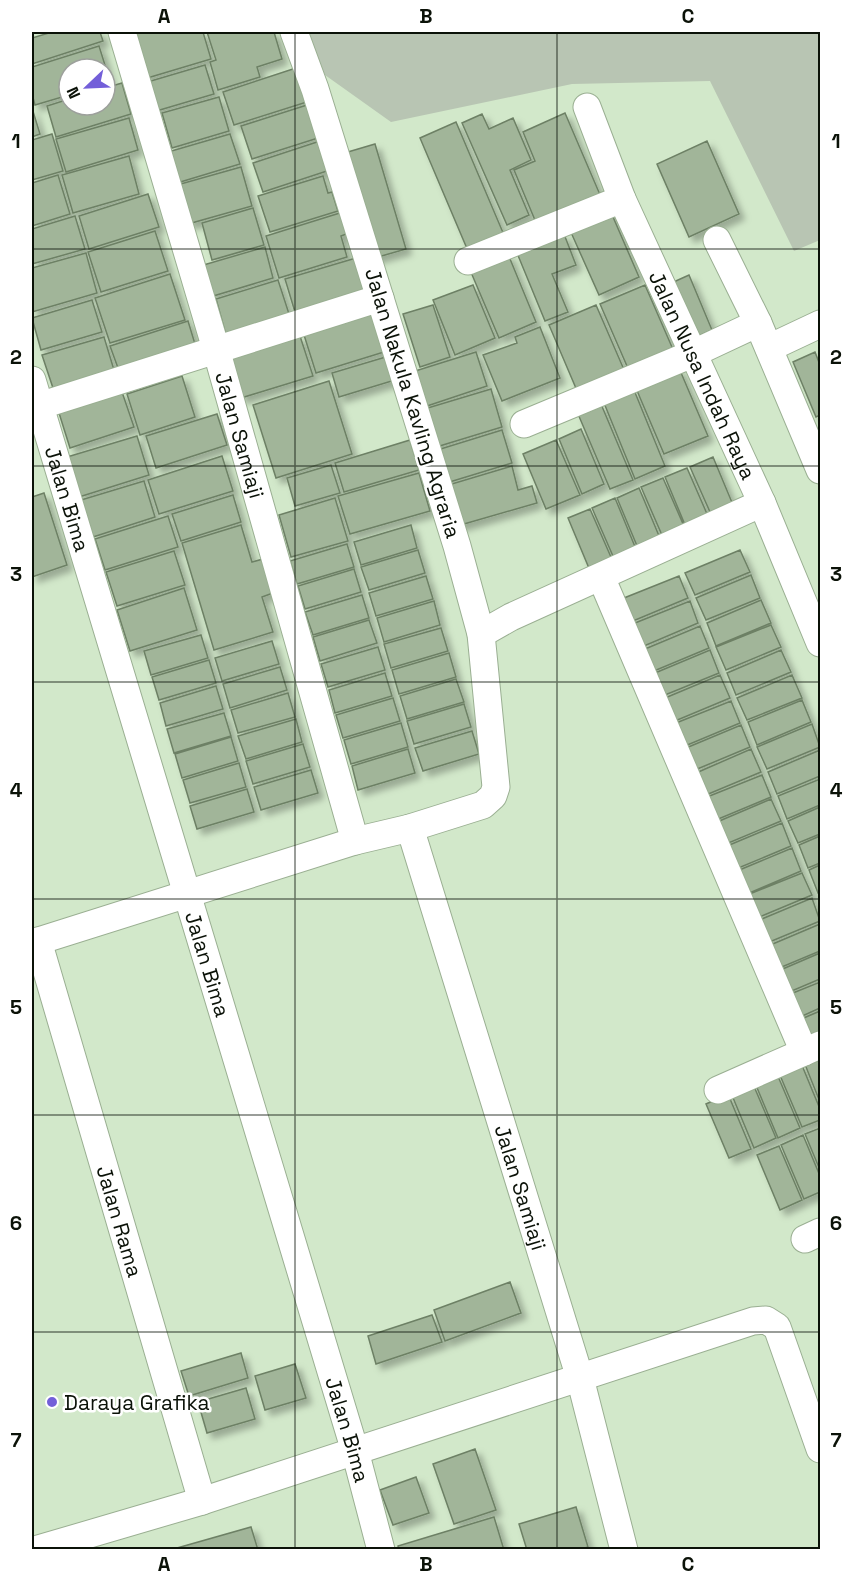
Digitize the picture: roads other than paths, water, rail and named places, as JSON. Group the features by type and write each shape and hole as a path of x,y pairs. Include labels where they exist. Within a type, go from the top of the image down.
{"street":[{"name":"Jalan Samiaji","path":"122,32 216,349 355,841"},
{"name":"Jalan Nakula Kavling Agraria","path":"294,32 315,89 380,297 457,546 481,634 497,782 493,796 483,805 410,828"},
{"name":"Jalan Nusa Indah Raya","path":"587,107 622,199 710,346 762,503 820,643"},
{"path":"468,261 622,199"},
{"path":"717,240 758,323 820,470"},
{"path":"39,406 380,297"},
{"path":"524,424 710,346 758,323"},
{"path":"769,348 820,324"},
{"name":"Jalan Bima","path":"32,380 355,1451 381,1550"},
{"path":"481,634 511,617 762,503"},
{"path":"601,576 812,1049 718,1090"},
{"name":"Jalan Samiaji","path":"410,828 580,1378 624,1550"},
{"path":"35,942 355,841 410,828"},
{"name":"Jalan Rama","path":"35,942 202,1502"},
{"path":"35,1550 202,1502 753,1321 766,1320 777,1327 820,1449"}],"place":[{"name":"Daraya Grafika","path":"52,1402"}]}
